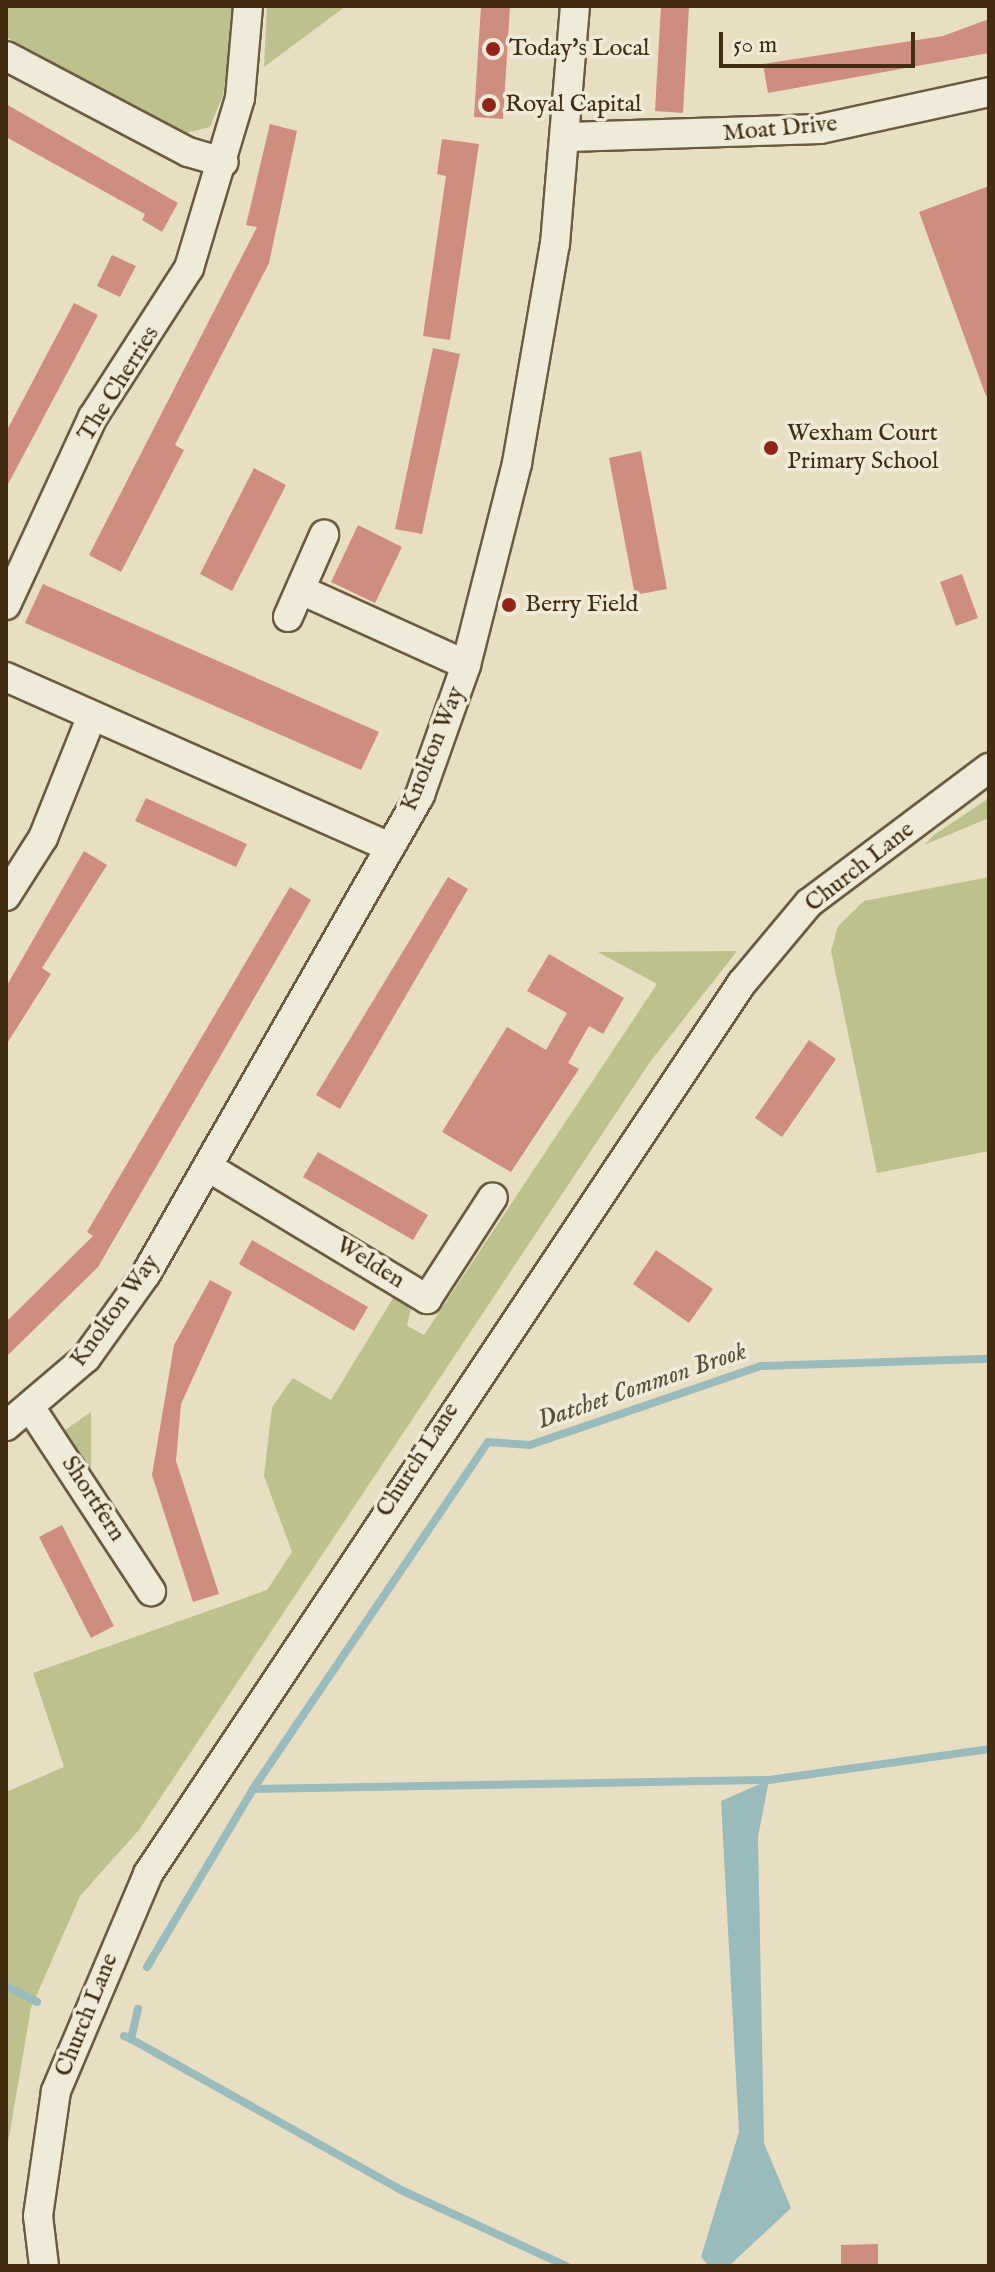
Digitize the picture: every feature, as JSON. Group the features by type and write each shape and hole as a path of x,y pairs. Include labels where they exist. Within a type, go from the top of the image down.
{"street":[{"name":"The Cherries","path":"6,605 93,417 189,268 224,162 240,98 248,6"},
{"name":"Knolton Way","path":"6,1426 32,1410 86,1358 208,1167 420,795 466,665 517,463 568,137 575,6"},
{"path":"6,56 188,152 224,162"},
{"name":"Moat Drive","path":"568,137 820,129 989,92"},
{"path":"288,617 324,535"},
{"path":"301,590 466,665"},
{"path":"6,677 91,718 390,847"},
{"path":"6,896 43,838 91,718"},
{"name":"Church Lane","path":"44,2266 38,2216 56,2091 93,1995 171,1837 742,983 809,903 989,768"},
{"name":"Welden","path":"208,1167 427,1299 493,1197"},
{"name":"Shortfern","path":"32,1410 151,1591"}],"green space":[{"path":"6,6 236,6 223,95 210,127 182,134 6,37"},
{"path":"267,6 346,6 264,67"},
{"path":"989,798 989,818 924,845 934,835"},
{"path":"989,877 989,1151 877,1173 831,951 838,926 864,901"},
{"path":"737,951 650,1062 139,1830 80,1896 31,2008 6,2155 6,1792 64,1767 33,1673 267,1590 292,1552 264,1476 272,1407 293,1378 331,1400 398,1290 411,1309 407,1326 424,1335 657,984 598,952"},
{"path":"91,1412 91,1468 87,1468 65,1430"}],"water":[{"path":"769,1780 758,1837 764,2143 791,2208 729,2266 709,2266 701,2257 739,2132 721,1801"}],"building":[{"path":"481,6 510,6 503,119 474,117"},
{"path":"661,6 689,6 683,113 655,111"},
{"path":"989,19 989,53 768,93 763,64 943,36"},
{"path":"6,104 178,203 162,232 142,220 145,214 6,137"},
{"path":"270,124 297,131 269,263 175,445 184,450 121,572 89,555 257,227 246,225"},
{"path":"442,139 479,144 450,340 423,336 446,176 437,174"},
{"path":"989,186 989,395 986,396 919,212"},
{"path":"112,255 136,266 120,297 97,286"},
{"path":"74,303 98,315 6,488 6,432"},
{"path":"433,348 460,354 422,534 395,529"},
{"path":"641,451 667,589 635,595 609,458"},
{"path":"254,468 286,485 232,591 200,574"},
{"path":"358,525 402,547 375,603 331,582"},
{"path":"962,574 978,618 956,626 940,582"},
{"path":"43,584 379,732 361,770 25,623"},
{"path":"146,798 247,844 236,867 135,821"},
{"path":"84,851 107,865 42,968 51,974 6,1045 6,987"},
{"path":"448,877 468,889 340,1109 316,1095"},
{"path":"290,887 311,900 98,1267 6,1357 6,1322 93,1236 87,1232"},
{"path":"549,954 624,998 603,1034 589,1026 568,1063 579,1069 511,1172 442,1132 507,1027 546,1050 567,1013 527,991"},
{"path":"809,1040 836,1059 782,1137 755,1118"},
{"path":"318,1152 428,1215 413,1240 303,1177"},
{"path":"252,1240 368,1307 354,1331 239,1264"},
{"path":"656,1250 713,1289 689,1323 633,1284"},
{"path":"210,1280 232,1292 181,1404 176,1461 219,1594 193,1602 152,1475 174,1345"},
{"path":"62,1525 114,1626 91,1638 39,1537"},
{"path":"878,2244 878,2266 841,2266 841,2245"}],"waterway":[{"name":"Datchet Common Brook","path":"147,1967 253,1789 488,1442 530,1445 761,1366 989,1359"},
{"path":"253,1789 769,1780 989,1749"},
{"path":"6,1986 37,2002"},
{"path":"124,2036 131,2039 138,2009"},
{"path":"131,2039 401,2190 566,2266"}],"place":[{"name":"Today's Local","path":"493,49"},
{"name":"Royal Capital","path":"489,105"},
{"name":"Wexham Court Primary School","path":"771,448"},
{"name":"Berry Field","path":"509,605"}]}
